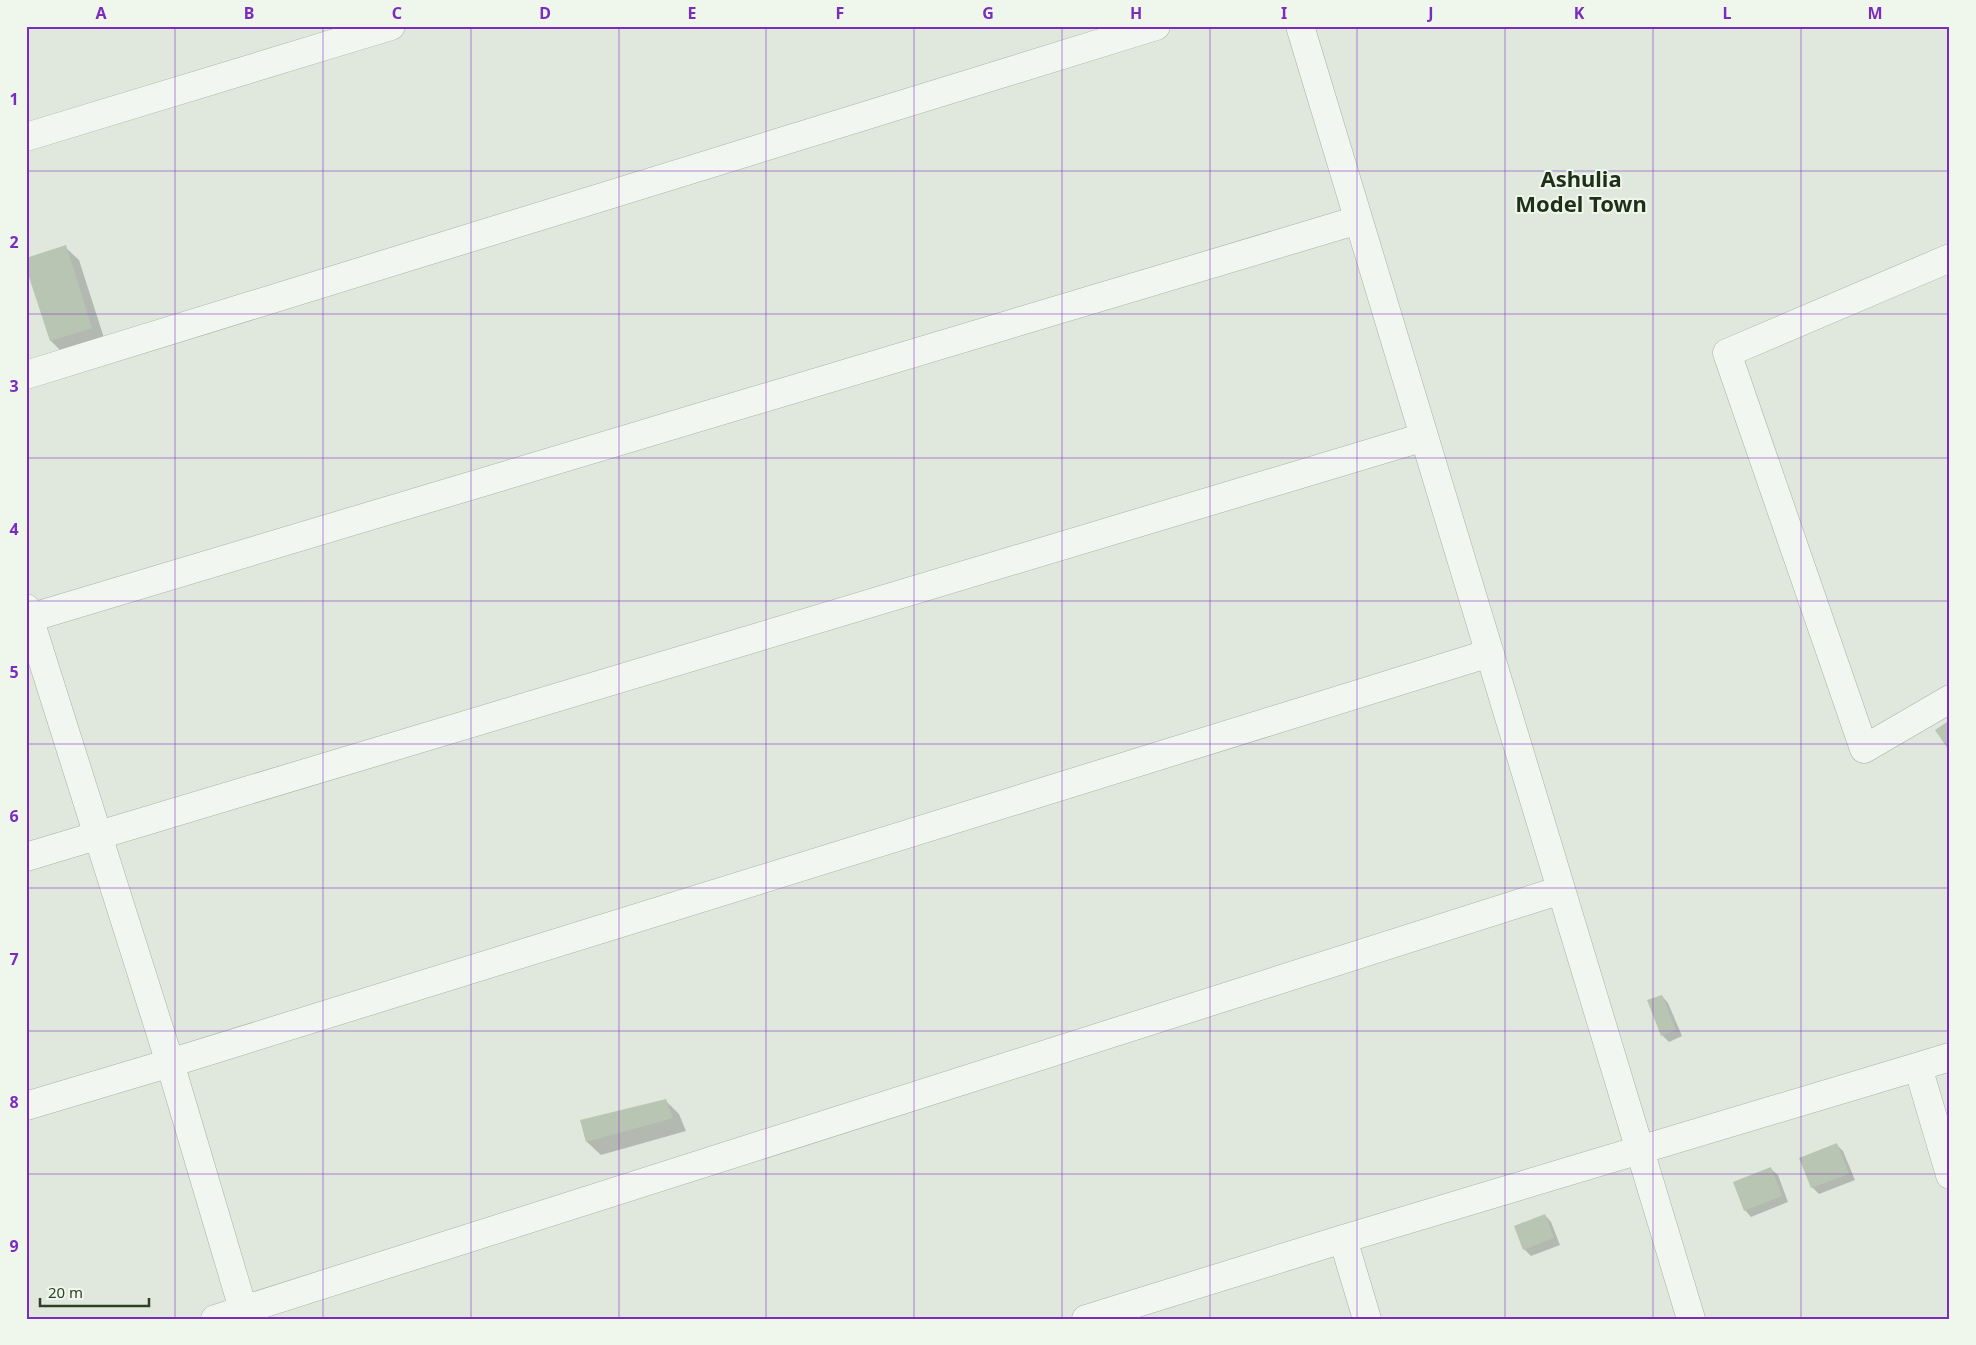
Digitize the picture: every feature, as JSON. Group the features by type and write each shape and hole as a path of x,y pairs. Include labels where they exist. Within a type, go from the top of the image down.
{"street":[{"path":"26,136 391,26"},
{"path":"26,375 1156,26"},
{"path":"1300,26 1691,1319"},
{"path":"245,1314 170,1063 27,615 1358,220"},
{"path":"1950,258 1728,353 1864,749 1950,699"},
{"path":"26,857 1424,437"},
{"path":"26,1106 1490,653"},
{"path":"215,1319 245,1314 1561,890"},
{"path":"1086,1319 1343,1239 1950,1057"},
{"path":"1918,1067 1950,1174"},
{"path":"1343,1239 1366,1319"}],"building":[{"path":"66,245 92,328 50,341 26,268 26,258"},
{"path":"1950,720 1950,752 1935,730"},
{"path":"1662,995 1676,1030 1661,1036 1647,1000"},
{"path":"666,1099 673,1118 586,1142 580,1120"},
{"path":"1837,1143 1849,1174 1811,1188 1799,1158"},
{"path":"1771,1167 1782,1196 1744,1211 1733,1182"},
{"path":"1545,1214 1554,1238 1523,1250 1514,1226"}],"district":[{"name":"Ashulia Model Town","path":"1581,190"}]}
